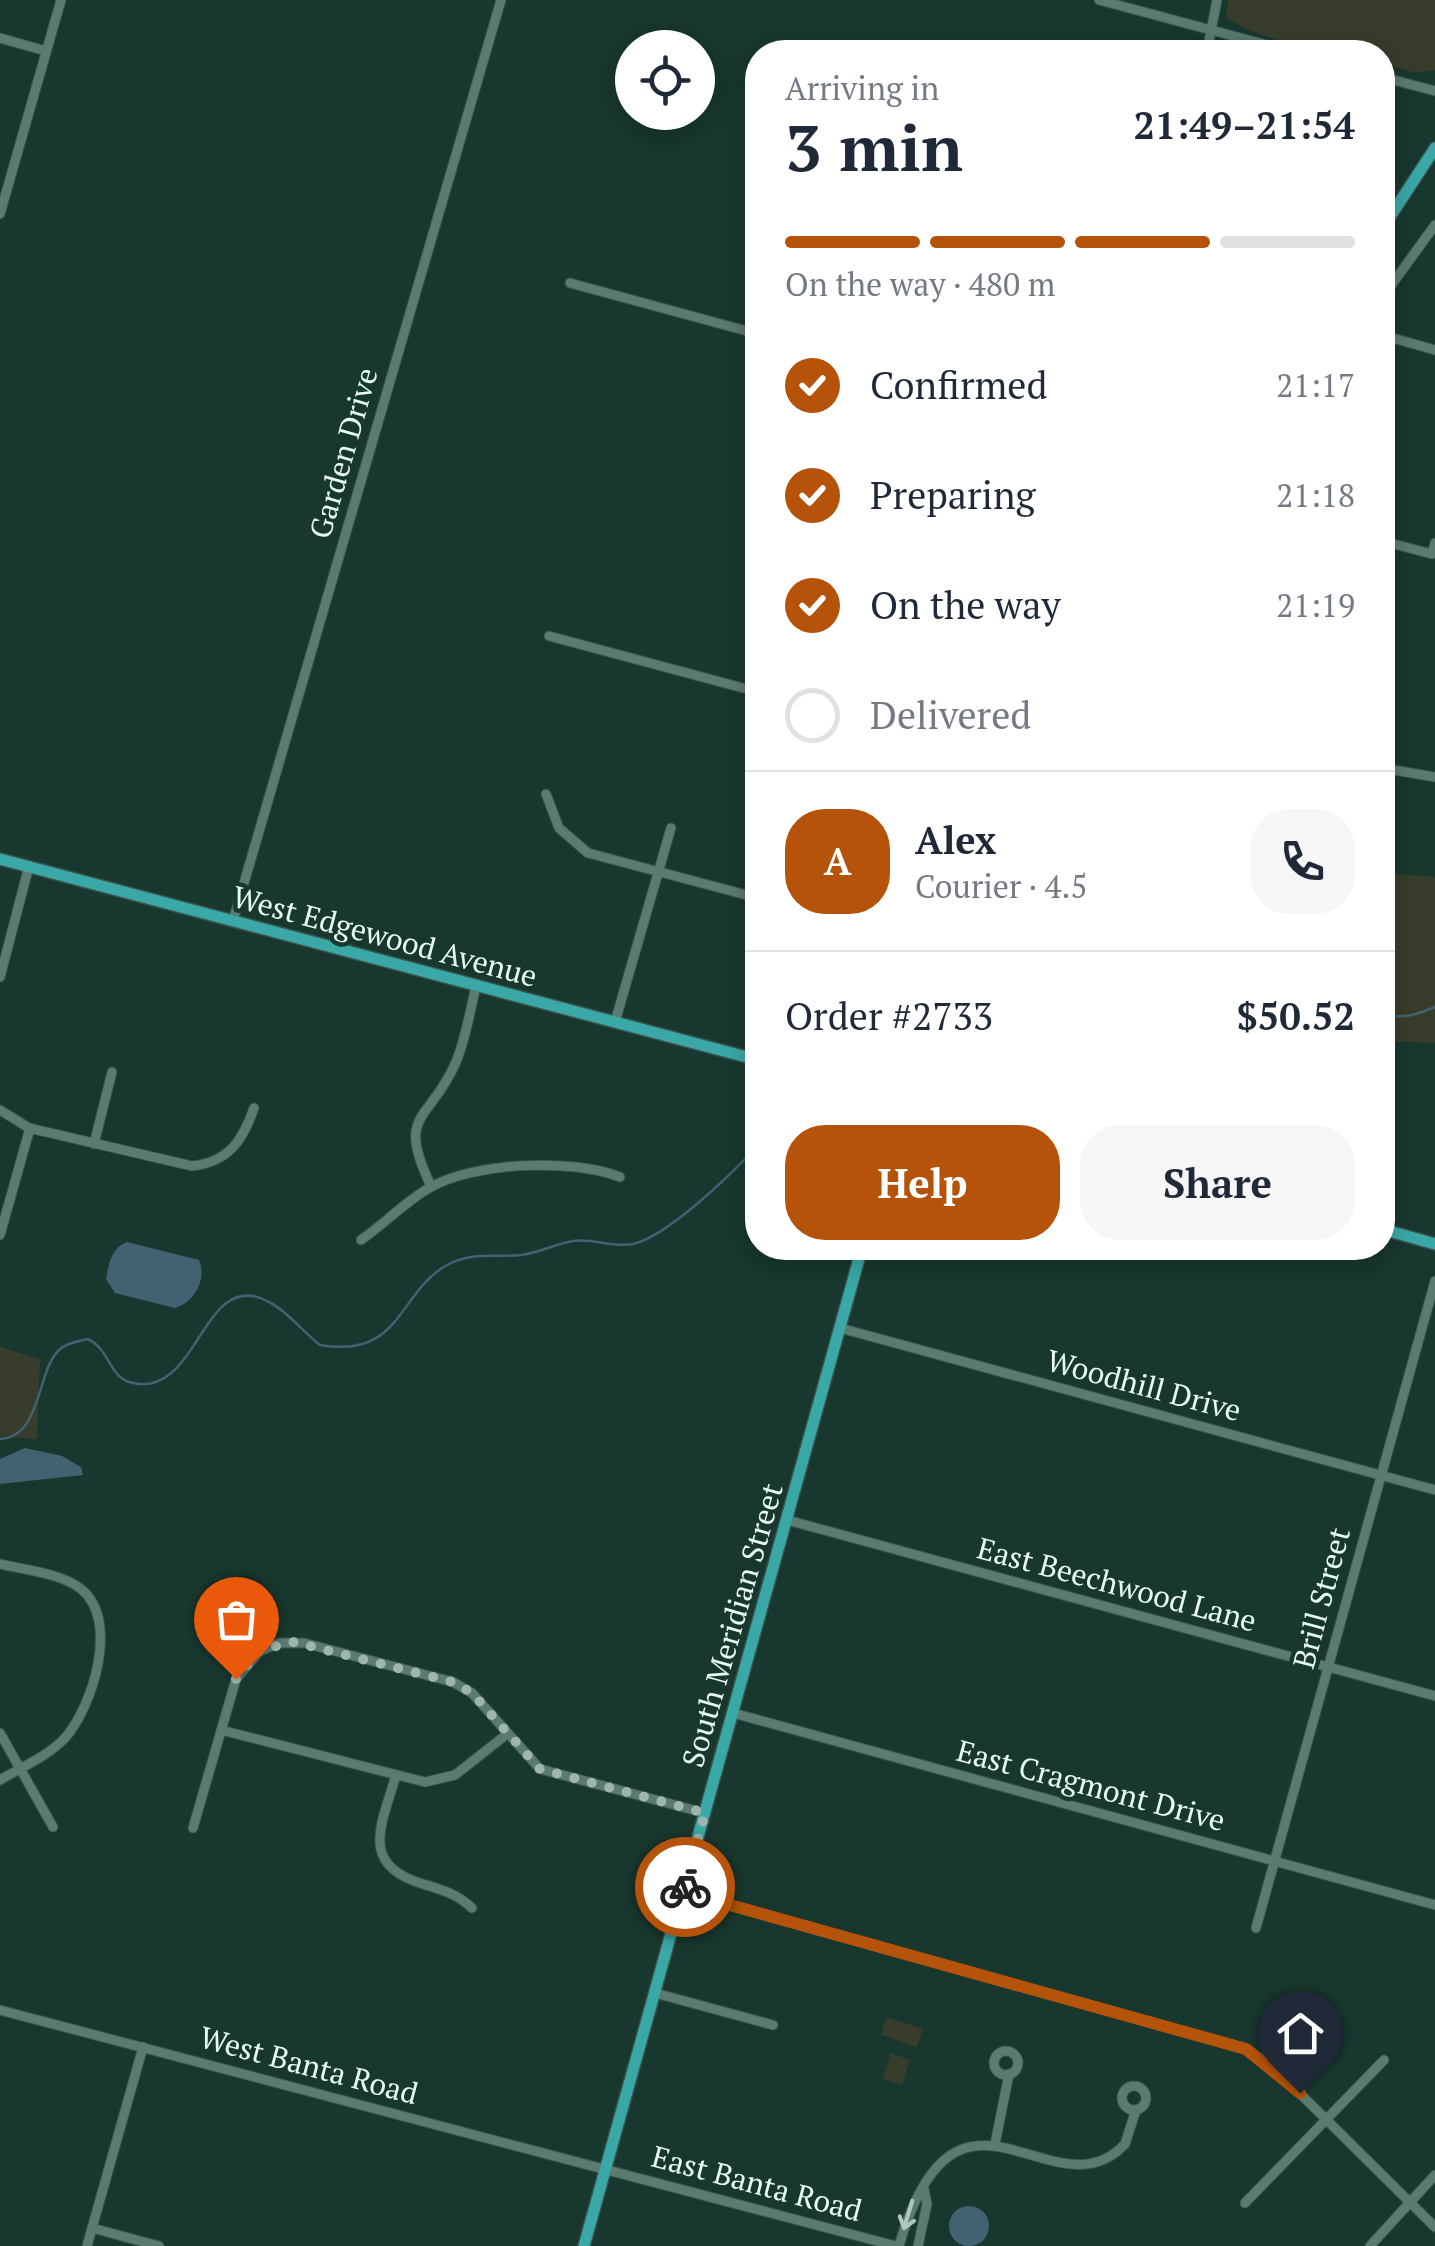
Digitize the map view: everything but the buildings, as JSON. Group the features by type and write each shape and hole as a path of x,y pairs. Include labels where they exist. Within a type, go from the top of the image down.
{"main road":[{"path":"1395,209 1435,148"},
{"name":"West Edgewood Avenue","path":"0,859 745,1057"},
{"path":"1395,1233 1435,1244"},
{"name":"South Meridian Street","path":"584,2246 859,1260"}],"street":[{"path":"0,214 61,0"},
{"name":"Garden Drive","path":"233,920 501,0"},
{"path":"1098,0 1247,40"},
{"path":"1210,40 1217,0"},
{"path":"0,38 46,52"},
{"path":"1395,80 1435,91"},
{"path":"1395,280 1435,225"},
{"path":"570,284 745,331"},
{"path":"1395,338 1435,350"},
{"path":"1395,544 1432,554 1435,543"},
{"path":"549,636 745,689"},
{"path":"1395,770 1435,777"},
{"path":"546,794 554,822 580,850 745,895"},
{"path":"614,1022 671,828"},
{"path":"0,977 29,866"},
{"path":"431,1186 416,1154 415,1128 456,1061 476,986"},
{"path":"94,1144 112,1072"},
{"path":"0,1110 30,1128 182,1166 200,1166 220,1159 237,1145 254,1108"},
{"path":"0,1235 30,1128"},
{"path":"361,1240 431,1186 533,1164 576,1167 620,1178"},
{"name":"Brill Street","path":"1256,1928 1435,1281"},
{"name":"Woodhill Drive","path":"840,1328 1435,1490"},
{"name":"East Beechwood Lane","path":"787,1520 1435,1696"},
{"path":"0,1564 72,1583 94,1602 102,1639 80,1714 58,1745 0,1780"},
{"path":"193,1828 242,1668 260,1650 304,1642 453,1682 472,1693 544,1770 705,1813"},
{"name":"East Cragmont Drive","path":"733,1713 1435,1905"},
{"path":"222,1730 425,1782 447,1778 507,1734"},
{"path":"0,1733 52,1827"},
{"path":"396,1775 380,1835 384,1859 398,1875 456,1894 472,1908"},
{"path":"683,1892 1246,2049 1273,2067 1435,2227"},
{"path":"654,1993 772,2025"},
{"name":"West Banta Road","path":"0,2010 605,2169"},
{"path":"87,2246 143,2048"},
{"path":"1245,2203 1384,2060"},
{"path":"995,2144 1009,2074"},
{"path":"897,2246 912,2200 952,2153 972,2145 995,2144 1066,2164 1096,2162 1125,2144 1136,2110"},
{"name":"East Banta Road","path":"605,2169 897,2246"},
{"path":"1370,2246 1435,2176"},
{"path":"918,2246 928,2204 924,2188"},
{"path":"92,2228 159,2246"}],"green space":[{"path":"1228,0 1435,0 1435,70 1417,73 1395,67 1395,40 1278,40 1226,17"},
{"path":"1395,874 1435,877 1435,1043 1395,1041"},
{"path":"0,1347 40,1359 37,1439 0,1436"},
{"path":"886,2017 923,2029 917,2047 881,2035"},
{"path":"891,2053 910,2060 902,2085 883,2079"}],"water":[{"path":"127,1242 199,1260 200,1282 188,1301 175,1308 115,1293 106,1279 108,1268 114,1252"},
{"path":"25,1448 62,1456 81,1467 83,1475 0,1484 0,1459"},
{"path":"969,2206 983,2212 989,2226 983,2240 969,2246 955,2240 949,2226 955,2212"}],"waterway":[{"path":"1395,1015 1435,1007"},
{"path":"0,1439 14,1436 24,1427 52,1360 69,1344 88,1339 122,1379 152,1383 171,1373 186,1357 227,1302 245,1296 274,1305 320,1345 347,1347 367,1342 396,1321 418,1291 447,1265 475,1256 528,1254 573,1241 626,1245 647,1239 699,1202 745,1159"}],"way so far":[{"path":"236,1679 260,1650 276,1644 304,1642 453,1682 472,1693 522,1754 540,1769 705,1813 685,1887"}],"route":[{"path":"685,1887 683,1892 1246,2049 1262,2058 1300,2093"}]}
